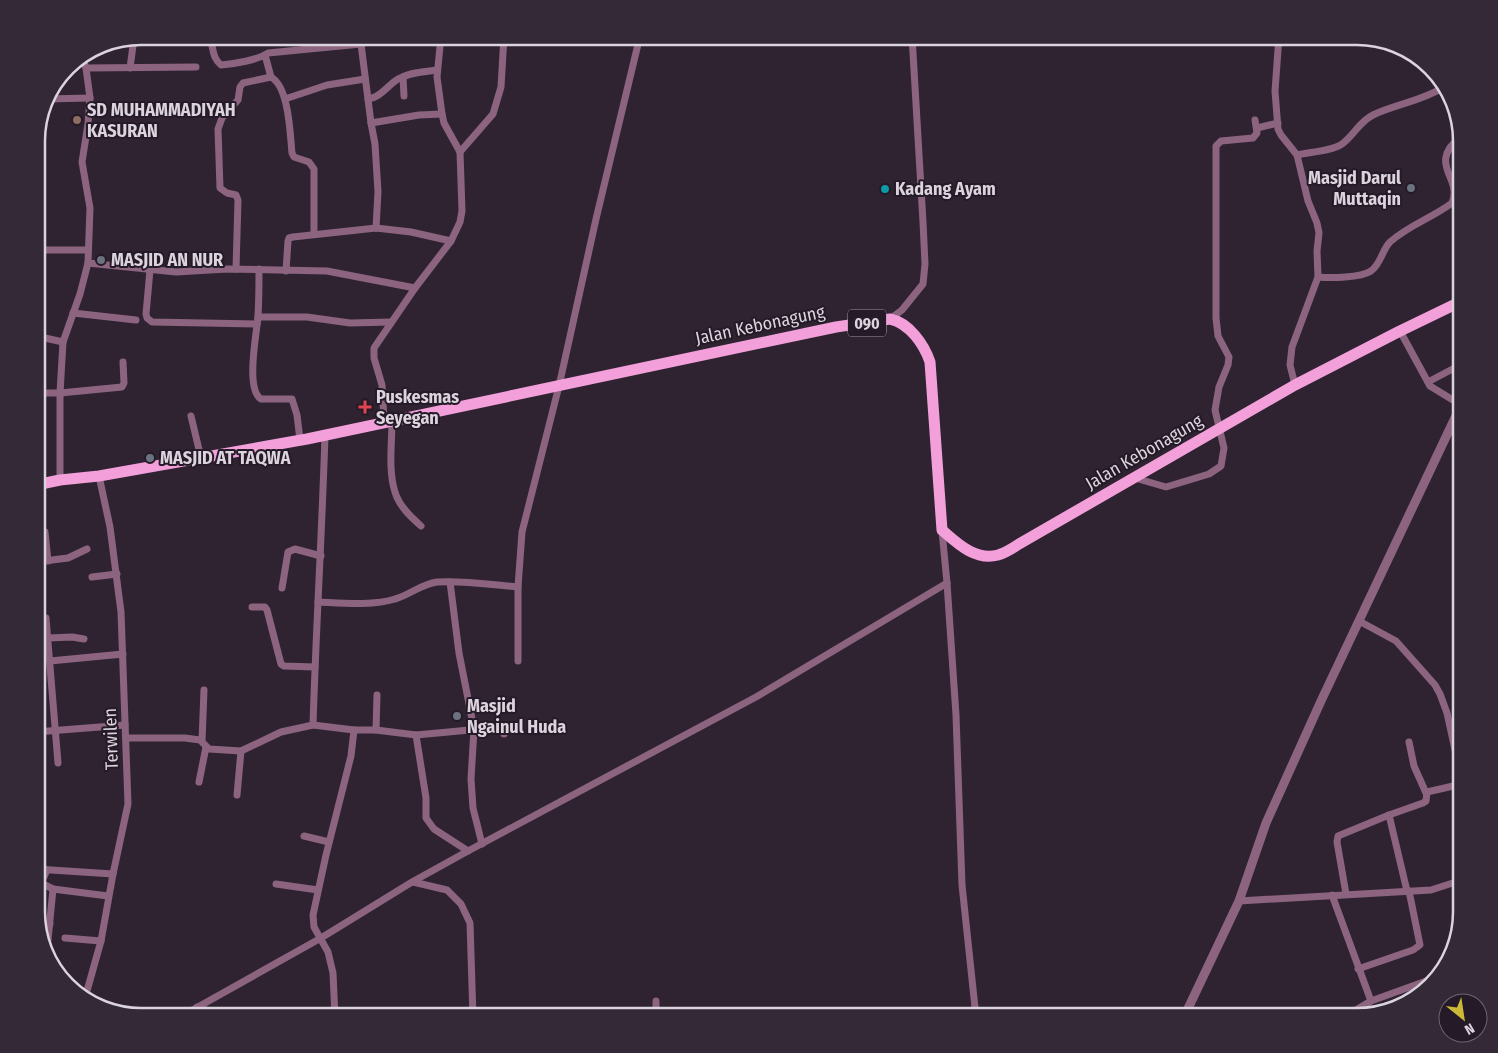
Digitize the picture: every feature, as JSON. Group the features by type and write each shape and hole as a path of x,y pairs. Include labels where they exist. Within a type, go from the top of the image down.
{"main road":[{"name":"Jalan Kebonagung","path":"942,530 966,550 984,556 995,556 1020,544 1295,385 1453,305"},
{"name":"Jalan Kebonagung","path":"45,483 99,476 300,440 836,327 890,320"},
{"name":"090","path":"890,320 896,321 910,331 925,350 930,362 942,530"}],"street":[{"path":"130,68 133,45"},
{"path":"212,45 214,57 221,65 232,64 268,53 325,45"},
{"path":"362,45 375,144 378,183 376,228"},
{"path":"422,526 409,514 395,493 388,421 382,385 373,353 376,344 391,322 451,241 462,216 460,152 448,132 442,114 437,77 440,45"},
{"path":"460,152 493,114 501,87 503,45"},
{"path":"518,661 518,587 522,532 559,386 596,218 638,45"},
{"path":"890,320 902,310 923,284 923,222 913,45"},
{"path":"1278,45 1275,91 1278,123 1281,135 1297,155 1308,201 1319,233 1317,251 1318,277 1292,347 1290,366 1295,385"},
{"path":"265,55 272,77 279,83 285,99 294,157 309,162 314,169 314,233"},
{"path":"60,480 60,392 63,342 80,294 88,263 90,208 82,162 90,98 85,64"},
{"path":"86,68 196,67"},
{"path":"368,99 403,76 437,70"},
{"path":"403,76 404,96"},
{"path":"236,269 238,200 236,195 227,193 220,188 218,129 222,118 238,100 240,87 243,83 272,77"},
{"path":"285,99 327,85 365,79"},
{"path":"1297,155 1341,144 1368,117 1423,98 1438,90"},
{"path":"55,99 90,98"},
{"path":"371,124 419,115 442,114"},
{"path":"1135,478 1164,488 1200,477 1218,468 1222,462 1224,452 1215,410 1219,387 1228,365 1229,357 1216,331 1216,146 1221,141 1253,138 1257,133 1256,124 1278,123"},
{"path":"1453,143 1448,148 1446,156 1453,189"},
{"path":"1318,277 1340,277 1371,271 1382,252 1391,242 1416,223 1452,203 1453,198"},
{"path":"286,271 289,238 314,233 376,228 411,232 451,241"},
{"path":"45,250 88,250"},
{"path":"88,263 181,272 236,269 327,271 415,288"},
{"path":"259,269 258,320 252,366 257,395 258,398 264,399 292,399 297,415 300,440"},
{"path":"150,270 146,314 147,318 152,322 307,317 350,323 391,322"},
{"path":"73,313 136,320"},
{"path":"1400,331 1428,382 1435,390 1453,400"},
{"path":"45,338 63,342"},
{"path":"45,393 122,387 124,383 123,362"},
{"path":"1428,382 1453,369"},
{"path":"191,416 201,458"},
{"path":"1188,1008 1239,901 1266,823 1321,701 1453,421"},
{"path":"313,724 325,435"},
{"name":"Terwilen","path":"87,991 101,940 112,874 128,804 121,612 110,527 99,476"},
{"path":"942,530 956,715 962,885 975,1008"},
{"path":"46,532 48,561"},
{"path":"45,561 68,558 87,549"},
{"path":"282,588 288,552 294,549 321,556"},
{"path":"92,577 117,574"},
{"path":"318,602 345,604 394,600 410,594 421,586 436,582 518,587"},
{"path":"450,582 459,653 474,729 471,779 473,808 482,844"},
{"path":"197,1008 321,938 412,882 756,698 947,583"},
{"path":"252,607 265,607 267,610 281,664 284,666 315,668"},
{"path":"46,618 58,763"},
{"path":"1359,621 1396,641 1435,685 1447,713 1453,741"},
{"path":"48,638 72,637 84,639"},
{"path":"50,661 123,654"},
{"path":"199,782 204,744 204,690"},
{"path":"376,730 377,696"},
{"path":"126,738 185,738 215,750 241,751 281,732 313,724 354,730 376,730 416,735 502,728 504,734"},
{"path":"45,731 125,725"},
{"path":"334,1008 333,973 328,952 312,921 329,842 351,756 354,730"},
{"path":"416,735 426,798 426,818 434,829 468,851"},
{"path":"1346,894 1337,842 1338,836 1426,801 1426,793 1414,766 1408,742"},
{"path":"237,795 241,751"},
{"path":"1426,793 1453,786"},
{"path":"1358,969 1413,950 1420,945 1389,815"},
{"path":"304,836 329,842"},
{"path":"45,874 47,870 112,874"},
{"path":"412,882 447,890 461,904 470,923 473,1008"},
{"path":"1239,901 1431,890 1453,883"},
{"path":"276,884 318,890"},
{"path":"45,885 53,889 108,896"},
{"path":"48,938 53,889"},
{"path":"1332,895 1371,1001"},
{"path":"46,923 50,924"},
{"path":"65,938 101,940"},
{"path":"1360,1008 1371,1001 1421,983"},
{"path":"656,1001 656,1008"}],"place":[{"name":"SD MUHAMMADIYAH KASURAN","path":"77,120"},
{"name":"Masjid Darul Muttaqin","path":"1411,188"},
{"name":"Kadang Ayam","path":"885,189"},
{"name":"MASJID AN NUR","path":"101,260"},
{"name":"Puskesmas Seyegan","path":"365,407"},
{"name":"MASJID AT TAQWA","path":"150,458"},
{"name":"Masjid Ngainul Huda","path":"457,716"}]}
